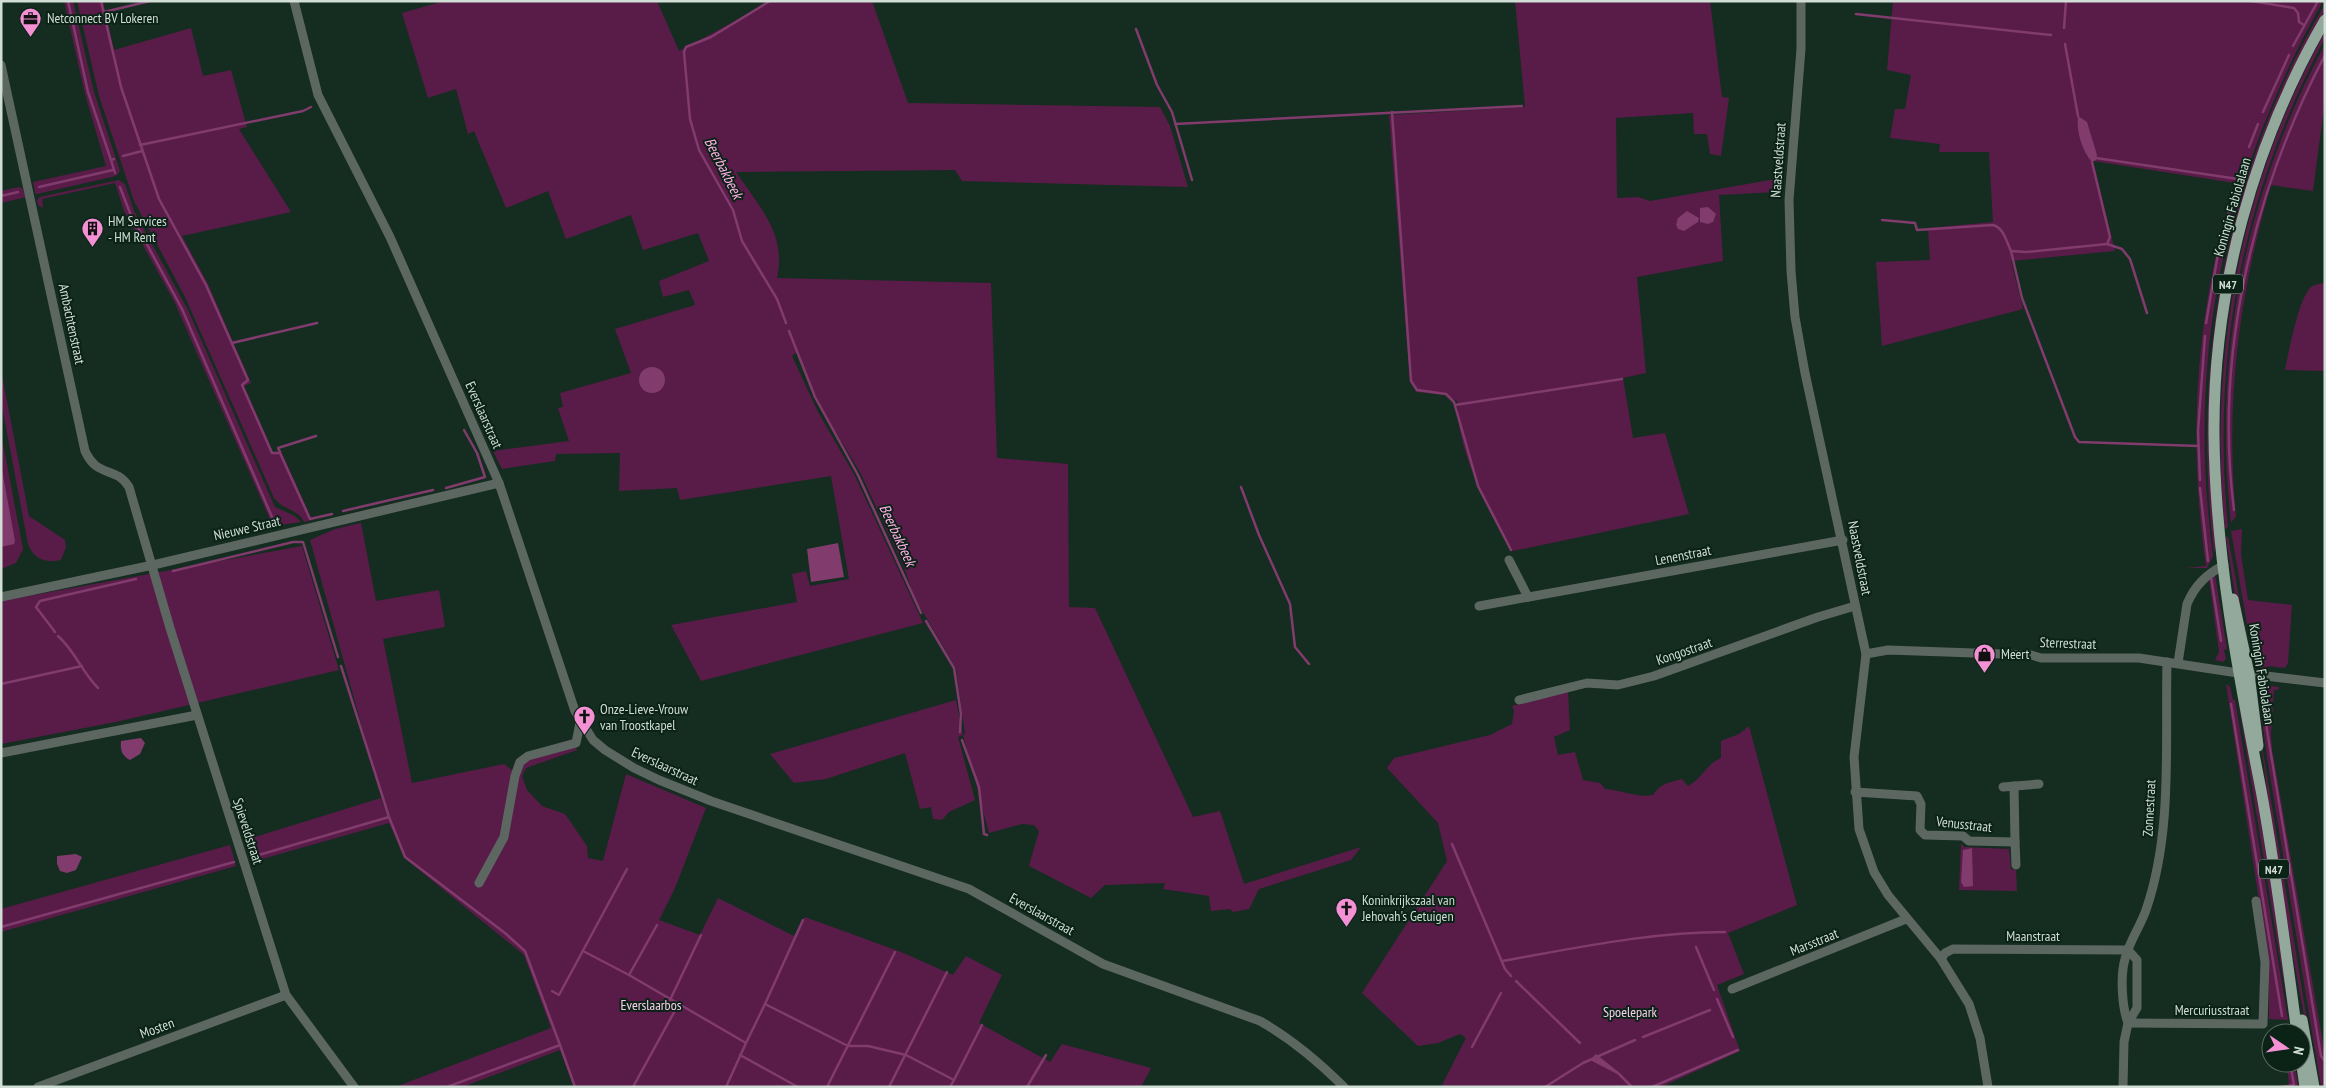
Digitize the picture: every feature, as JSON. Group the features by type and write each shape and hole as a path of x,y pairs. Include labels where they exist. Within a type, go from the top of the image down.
{"main road":[{"name":"Koningin Fabiolalaan","path":"2314,1087 2287,948 2261,790 2256,726 2243,674 2224,565 2215,479 2214,420 2218,352 2228,285 2242,222 2269,139 2296,76 2325,20"},
{"name":"Koningin Fabiolalaan","path":"2287,948 2296,1023"},
{"path":"2303,1073 2305,1087"}],"street":[{"name":"Everslaarstraat","path":"294,1 318,95 390,236 499,483 580,723 593,740 634,768 686,792 969,889 1103,964 1260,1021 1280,1032 1317,1060 1344,1087"},
{"name":"Naastveldstraat","path":"1801,1 1801,49 1789,200 1791,271 1795,317 1805,373 1843,540 1866,654 1854,757 1859,829 1868,858 1883,888 1906,920 1941,959 1969,1004 1980,1038 1988,1087"},
{"name":"Ambachtenstraat","path":"1,65 85,451 91,463 98,469 117,474 129,487 153,566"},
{"name":"Nieuwe Straat","path":"1,597 153,566 499,483"},
{"name":"Lenenstraat","path":"1480,606 1843,540"},
{"path":"1509,560 1528,597"},
{"path":"2178,663 2187,604 2191,595 2208,573 2224,565"},
{"name":"Spieveldstraat","path":"153,566 197,715 286,994 354,1087"},
{"name":"Kongostraat","path":"1519,700 1587,683 1618,685 1654,676 1818,617 1855,606"},
{"name":"Sterrestraat","path":"1866,654 1888,650 2031,655 2041,658 2139,658 2243,674 2325,683"},
{"name":"Zonnestraat","path":"2128,1023 2123,1010 2124,960 2145,912 2159,865 2164,808 2166,662"},
{"path":"1,753 197,715"},
{"path":"576,743 580,723"},
{"path":"479,883 504,837 514,776 520,762 528,756 593,740"},
{"path":"2003,787 2039,784"},
{"path":"2014,786 2016,865"},
{"name":"Venusstraat","path":"1855,792 1917,796 1921,804 1920,830 1926,835 1963,836 1969,841 2015,842"},
{"name":"Mercuriusstraat","path":"2128,1023 2264,1024 2265,962 2256,901"},
{"name":"Marsstraat","path":"1732,989 1906,920"},
{"name":"Maanstraat","path":"1941,959 1945,953 1953,949 2128,950"},
{"name":"Zonnestraat","path":"2123,1087 2124,1042 2128,1023 2137,1008 2136,960 2128,950"},
{"name":"Mosten","path":"38,1087 286,994"}],"green space":[{"path":"64,1 73,1 94,92 120,171 112,177 37,194 35,193 33,182 106,166 85,94"},
{"path":"77,1 103,1 114,50 191,28 203,76 231,70 247,127 239,129 291,212 182,236 208,284 251,383 244,386 273,452 281,451 312,520 304,522 298,514 274,498 185,297 134,201 99,96"},
{"path":"444,1 657,1 679,51 773,1 872,1 908,103 1160,107 1170,126 1188,187 962,181 955,170 736,172 769,222 778,248 777,278 991,283 997,458 1068,464 1069,607 1095,608 1193,817 1220,811 1244,884 1361,847 1351,860 1259,889 1249,909 1233,912 1230,909 1211,911 1209,896 1163,889 1165,883 1105,885 1091,898 1029,866 1039,831 1034,825 1022,824 989,833 963,735 965,734 956,668 914,597 904,567 860,472 818,403 798,351 792,356 818,412 855,476 923,623 701,681 671,625 797,602 792,574 806,571 810,586 849,579 831,476 680,500 677,488 619,491 620,453 556,454 555,461 502,469 493,451 569,441 558,408 563,407 560,393 631,373 615,329 695,305 689,290 663,297 659,281 709,261 698,233 643,250 631,215 566,239 548,191 506,208 474,131 468,134 456,89 428,98 402,13"},
{"path":"1515,1 1710,1 1722,97 1729,98 1721,156 1710,154 1707,134 1694,134 1693,113 1616,118 1617,198 1638,197 1650,201 1776,179 1776,192 1719,195 1723,261 1637,277 1646,373 1623,378 1633,438 1665,433 1689,514 1513,551 1490,509 1470,465 1460,431 1457,401 1446,395 1416,392 1410,380 1389,115 1525,107"},
{"path":"1893,1 2323,1 2289,67 2260,134 2238,201 2221,270 2210,339 2205,409 2206,482 2213,556 2207,568 2186,568 2206,566 2197,466 2197,398 2203,331 2210,283 2235,183 2093,161 2115,251 2011,261 2023,309 1882,346 1876,262 1930,260 1928,228 1993,222 1989,152 1939,152 1940,144 1890,138 1895,109 1905,109 1911,75 1887,70"},
{"path":"2325,4 2325,10 2289,77 2262,142 2210,386 2209,463 2216,543 2214,553 2208,481 2208,410 2213,339 2224,270 2240,201 2263,133 2291,68"},
{"path":"2325,32 2325,38 2297,96 2273,155 2254,215 2239,275 2224,399 2224,462 2228,527 2225,529 2221,464 2222,399 2227,336 2237,273 2252,211 2271,150 2296,90"},
{"path":"2325,44 2325,100 2313,191 2271,185 2250,266 2237,349 2232,432 2236,516 2231,523 2226,461 2227,399 2232,337 2241,276 2256,216 2274,158 2298,100"},
{"path":"119,180 125,184 134,211 188,310 275,507 295,516 301,522 273,526 174,301 124,211 115,183 42,199 43,208 38,205 37,200 40,197"},
{"path":"22,188 26,197 1,203 1,191"},
{"path":"2325,283 2325,371 2285,370 2294,327 2306,294 2313,286"},
{"path":"1,370 29,516 65,540 66,547 61,560 50,561 41,559 34,554 28,544 1,401"},
{"path":"1,433 23,549 16,563 1,569"},
{"name":"Everslaarbos","path":"361,523 376,601 439,590 445,627 383,639 412,783 504,764 512,770 516,759 524,754 573,739 577,750 526,768 522,776 527,790 542,806 565,814 587,846 588,858 603,861 626,774 706,808 675,888 659,920 700,935 718,898 794,936 805,917 901,952 953,975 966,956 1002,975 979,1023 1050,1062 1062,1044 1151,1068 1141,1087 574,1087 560,1050 462,1087 395,1087 551,1028 524,955 407,860 389,823 255,861 248,839 381,798 386,813 310,540 335,529"},
{"path":"2242,529 2241,554 2248,600 2292,605 2288,663 2285,668 2268,666 2267,668 2261,668 2257,664 2254,647 2251,647 2231,531"},
{"path":"2228,536 2248,647 2234,589 2226,538"},
{"path":"302,546 339,670 116,722 1,744 1,601"},
{"path":"2215,575 2227,649 2224,650 2226,659 2223,662 2215,660 2219,652 2209,578"},
{"path":"2226,684 2230,687 2233,700 2235,700 2288,1020 2269,1019 2269,966"},
{"path":"2263,685 2279,687 2278,690 2274,690 2271,734 2272,749 2325,1055 2325,1087 2321,1087 2267,757 2259,697 2262,696 2260,690"},
{"name":"Spoelepark","path":"1568,691 1570,730 1554,737 1558,755 1575,752 1583,780 1600,783 1605,789 1635,795 1653,795 1665,784 1682,779 1688,786 1693,783 1711,764 1721,758 1721,741 1739,734 1749,726 1797,905 1728,933 1744,974 1717,985 1740,1051 1661,1087 1441,1087 1466,1038 1460,1034 1438,1043 1418,1046 1362,993 1447,861 1438,823 1387,768 1394,758 1490,735 1512,724 1514,711 1512,706"},
{"path":"2256,699 2308,1023 2305,1023 2299,991 2282,894"},
{"path":"956,700 963,735 958,737 975,800 949,812 942,820 933,819 931,807 920,809 905,753 826,779 794,783 770,754"},
{"path":"2238,700 2268,866 2290,1023"},
{"path":"1961,843 1964,847 2009,849 2011,869 2016,870 2017,891 1959,890"},
{"path":"230,845 236,866 1,932 1,909"},
{"path":"2311,1044 2318,1087 2311,1052"},
{"path":"2288,1073 2296,1073 2298,1087 2289,1087"}],"shaded area":[{"path":"2078,116 2087,122 2097,155 2096,160 2092,162 2080,140"},
{"path":"1708,207 1716,214 1713,222 1708,224 1700,222 1700,208"},
{"path":"1687,211 1699,218 1698,222 1684,231 1678,229 1676,225 1678,218"},
{"path":"652,367 661,371 665,380 661,389 652,393 643,389 639,380 643,371"},
{"path":"1,464 15,541 14,544 1,547"},
{"path":"838,543 844,577 811,582 807,549"},
{"path":"141,738 145,743 140,754 130,760 125,757 122,752 121,741"},
{"path":"1972,848 1973,886 1964,887 1961,882 1963,850"},
{"path":"76,854 82,857 76,870 67,873 60,871 57,864 57,856"},
{"path":"1596,1054 1621,1074 1621,1076 1590,1060"}],"waterway":[{"path":"68,1 88,92 111,160 114,159"},
{"path":"101,1 121,87 159,199 206,285 248,380 242,385 272,453 280,453 310,519 332,514"},
{"path":"104,12 150,1"},
{"name":"Beerbakbeek","path":"770,1 711,37 686,47 684,52 690,119 699,150 733,210 742,241 777,299 786,323"},
{"path":"2064,28 2066,1"},
{"path":"2251,1 2294,8 2298,13 2299,22 2304,25"},
{"path":"2293,46 2318,1"},
{"path":"1856,14 2051,35"},
{"path":"1136,29 1157,85 1172,112 1192,180"},
{"path":"2065,44 2078,116"},
{"path":"2263,112 2289,55"},
{"path":"2234,510 2229,452 2230,393 2235,334 2245,276 2259,218 2278,162 2300,108 2325,55"},
{"path":"1175,124 1522,106"},
{"path":"140,145 303,111 311,107"},
{"path":"1392,112 1411,381 1417,390 1446,394 1454,402 1478,486 1511,550"},
{"path":"2249,147 2258,124"},
{"path":"123,156 142,151"},
{"path":"2096,158 2238,179"},
{"path":"2225,226 2245,158"},
{"path":"111,160 115,173"},
{"path":"1882,220 1915,223 1917,230 1993,225 2000,229 2011,251 2026,252 2107,244 2110,237 2092,162"},
{"path":"39,187 113,170"},
{"path":"120,187 130,213 182,309 272,517"},
{"path":"1,196 18,192"},
{"path":"2221,241 2223,234"},
{"path":"2107,244 2122,249 2130,259 2147,313"},
{"path":"2206,323 2219,248"},
{"path":"2011,251 2022,298 2075,437 2079,442 2199,446"},
{"path":"232,343 317,323"},
{"name":"Beerbakbeek","path":"789,331 815,397 858,475 921,613"},
{"path":"2200,480 2198,431 2205,336"},
{"path":"1455,405 1622,379"},
{"path":"446,488 485,477 477,453 464,430"},
{"path":"280,452 278,448 316,436"},
{"path":"1241,487 1259,535 1290,604 1295,647 1309,664"},
{"path":"2200,488 2208,561"},
{"path":"343,511 433,490"},
{"path":"173,571 293,542 303,542 338,657"},
{"path":"2211,577 2221,641"},
{"path":"55,632 36,607 40,601 136,579"},
{"name":"Beerbakbeek","path":"926,621 954,668 961,714 960,732"},
{"path":"58,636 98,688"},
{"path":"1,684 82,666"},
{"path":"341,666 389,817"},
{"path":"2231,704 2282,1016"},
{"path":"2263,706 2321,1056 2325,1061"},
{"name":"Beerbakbeek","path":"962,740 979,787 984,834 987,835"},
{"path":"252,857 389,817 405,857 505,933 525,951 560,1045"},
{"path":"1452,844 1505,969 1511,976"},
{"path":"1,927 234,862"},
{"path":"552,991 559,995 627,869"},
{"path":"765,1004 803,920"},
{"path":"629,975 657,925"},
{"path":"1502,961 1641,938 1725,932"},
{"path":"670,1000 701,935"},
{"path":"1696,947 1714,990"},
{"path":"583,951 629,975 746,1043 765,1004 848,1046 868,1046 906,1055 954,1080 950,1087"},
{"path":"827,1087 895,952"},
{"path":"889,1087 947,972"},
{"path":"1516,981 1580,1043"},
{"path":"1472,1047 1501,993"},
{"path":"1717,999 1733,1037"},
{"path":"633,1087 678,1005"},
{"path":"1643,1037 1710,1010"},
{"path":"954,1080 982,1025"},
{"path":"1545,1087 1583,1063 1635,1040"},
{"path":"726,1087 746,1043"},
{"path":"447,1087 560,1045 575,1087"},
{"path":"1652,1087 1738,1050"},
{"path":"740,1055 798,1087"},
{"name":"Beerbakbeek","path":"1027,1087 1046,1055"},
{"path":"2281,1087 2294,1085 2292,1073"},
{"path":"1619,1074 1631,1086"}],"place":[{"name":"Netconnect BV Lokeren","path":"31,37"},
{"name":"HM Services - HM Rent","path":"92,248"},
{"name":"Meert","path":"1985,673"},
{"name":"Onze-Lieve-Vrouw van Troostkapel","path":"584,736"},
{"name":"Koninkrijkszaal van Jehovah's Getuigen","path":"1346,927"}]}
